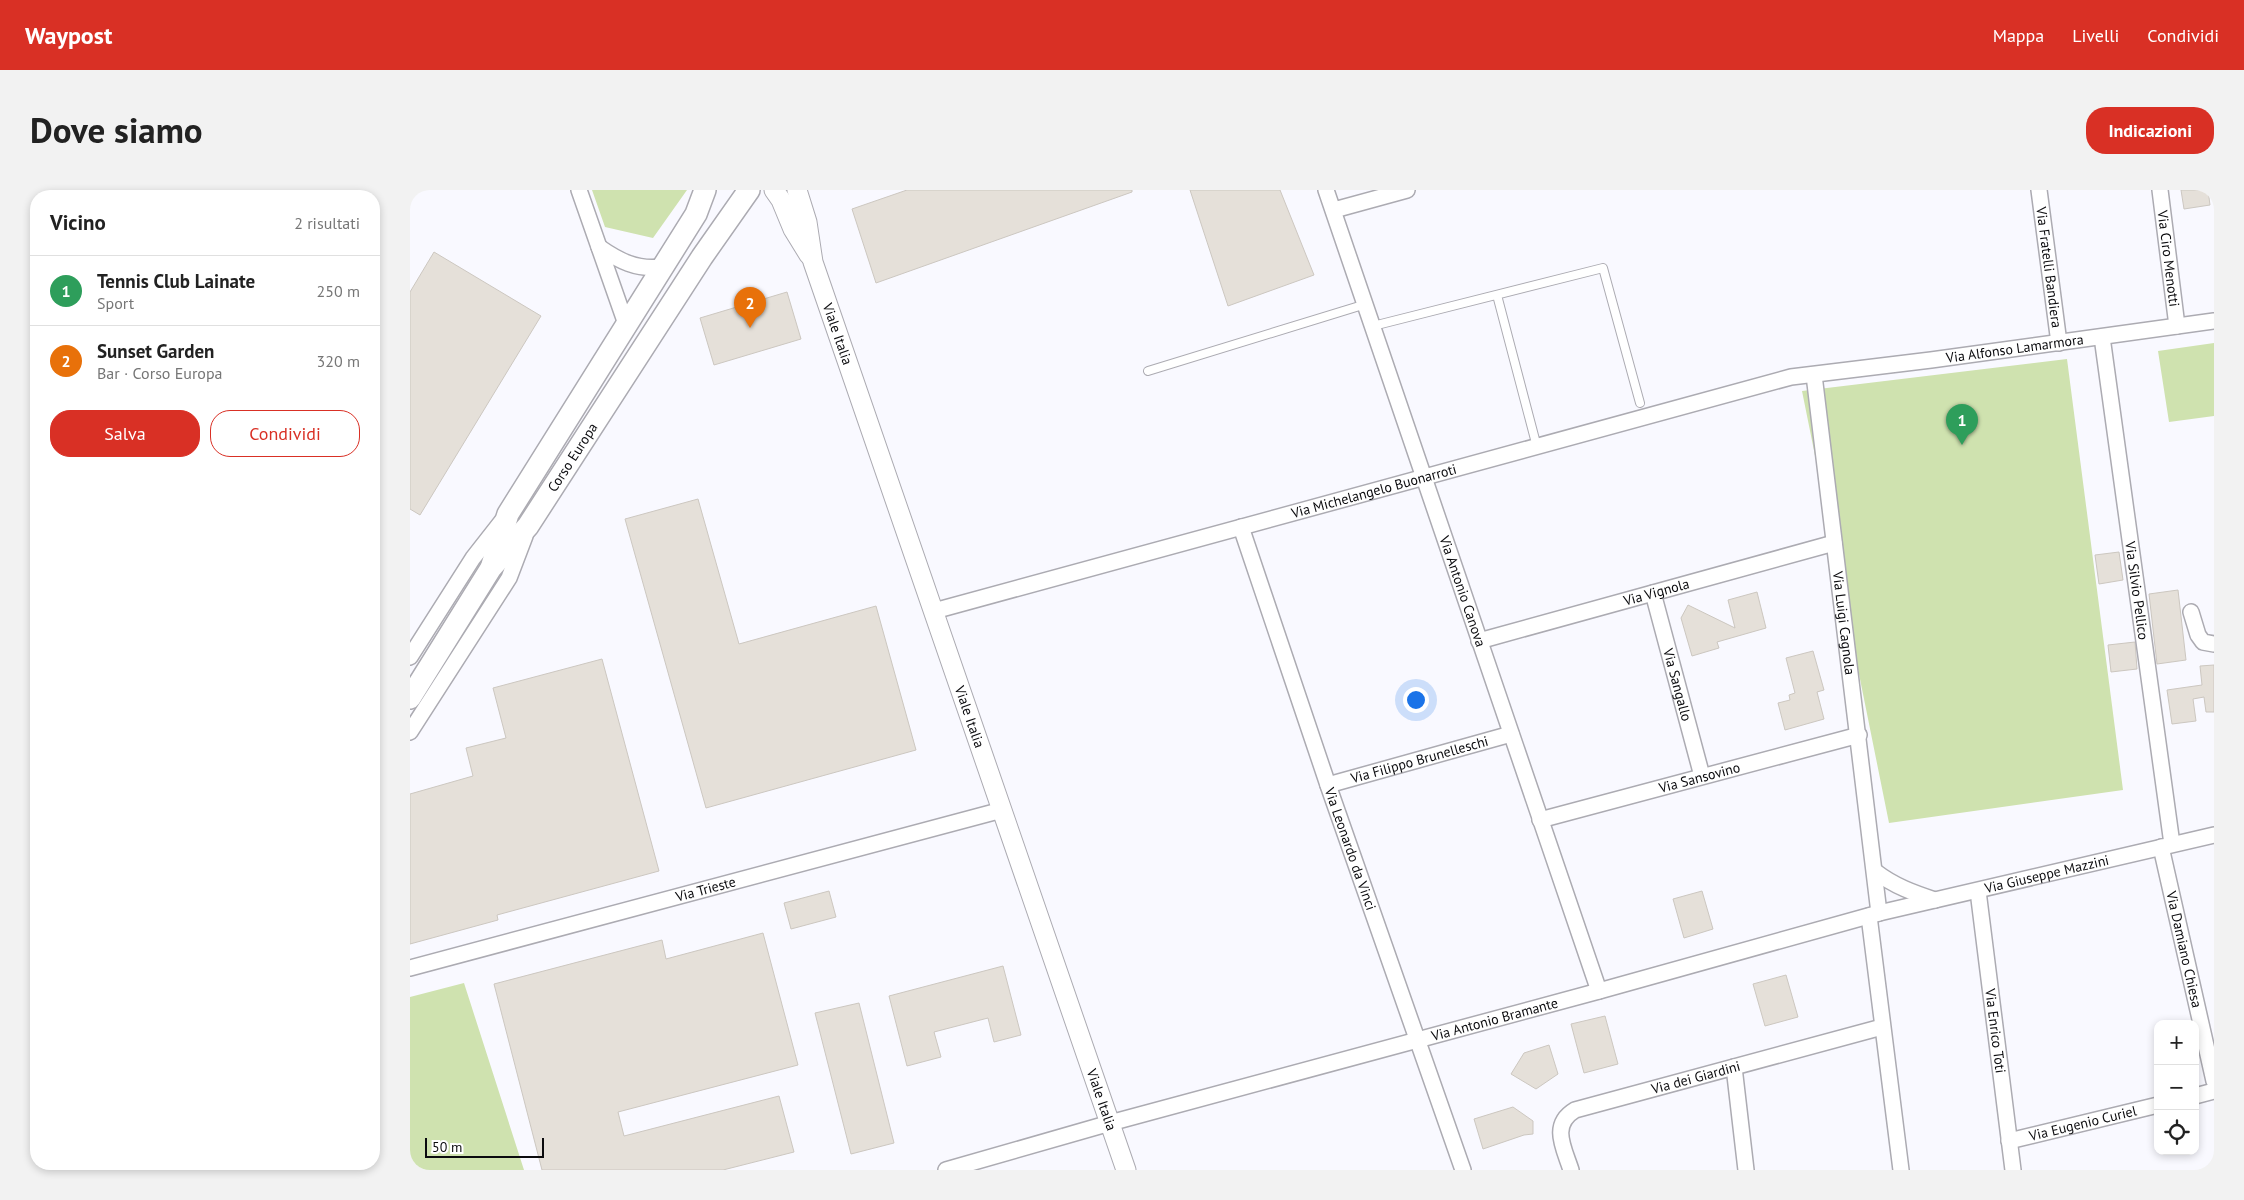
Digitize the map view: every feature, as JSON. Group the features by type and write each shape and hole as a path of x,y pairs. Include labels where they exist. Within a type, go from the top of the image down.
{"main road":[{"name":"Corso Europa","path":"508,514 661,267 696,214 705,190"},
{"name":"Corso Europa","path":"528,526 702,257 749,190"},
{"path":"491,568 508,514"},
{"path":"410,698 491,568 528,526"}],"street":[{"path":"579,190 626,324"},
{"name":"Viale Italia","path":"774,190 781,200 793,229 813,262"},
{"name":"Viale Italia","path":"797,190 807,222 813,262 1126,1170"},
{"name":"Via Antonio Canova","path":"1326,190 1598,991"},
{"path":"1334,210 1407,190"},
{"name":"Via Fratelli Bandiera","path":"2039,190 2059,343"},
{"name":"Via Ciro Menotti","path":"2160,190 2177,326"},
{"path":"599,247 628,264 641,268 661,267"},
{"name":"Via Alfonso Lamarmora","path":"1814,375 2214,321"},
{"name":"Via Silvio Pellico","path":"2102,337 2166,845"},
{"name":"Via Michelangelo Buonarroti","path":"934,611 1791,377 1814,375"},
{"name":"Via Luigi Cagnola","path":"1814,375 1876,872 1874,914 1882,1027 1901,1170"},
{"name":"Corso Europa","path":"410,657 473,558 508,514"},
{"name":"Corso Europa","path":"410,732 509,578 528,526"},
{"name":"Via Leonardo da Vinci","path":"1241,527 1328,785 1463,1170"},
{"name":"Via Vignola","path":"1479,641 1834,543"},
{"name":"Via Sangallo","path":"1653,593 1702,776"},
{"path":"2191,612 2198,635 2203,642 2214,644"},
{"name":"Via Filippo Brunelleschi","path":"1328,785 1511,734"},
{"name":"Via Sansovino","path":"1540,820 1859,735"},
{"name":"Via Trieste","path":"410,968 1002,810"},
{"name":"Via Giuseppe Mazzini","path":"1874,914 1978,891 2166,845 2214,836"},
{"name":"Via Damiano Chiesa","path":"2166,845 2214,1081"},
{"path":"1876,872 1886,880 1909,891 1937,900"},
{"name":"Via Enrico Toti","path":"1978,891 2013,1170"},
{"name":"Via Antonio Bramante","path":"946,1170 1418,1038 1598,991 1874,914"},
{"name":"Via dei Giardini","path":"1571,1170 1560,1133 1566,1116 1570,1113 1882,1027"},
{"path":"1734,1067 1746,1170"},
{"path":"2199,1095 2214,1091"},
{"name":"Via Eugenio Curiel","path":"2009,1141 2154,1106"}],"lane":[{"path":"1373,326 1603,268 1640,404"},
{"path":"1496,295 1537,447"},
{"path":"1148,371 1366,304"}],"green space":[{"path":"592,190 687,190 653,238 605,227"},
{"path":"2214,343 2214,416 2169,422 2158,351"},
{"path":"2067,359 2123,790 1889,823 1802,391"},
{"path":"464,983 524,1170 410,1170 410,997"}],"building":[{"path":"907,190 1132,190 1132,192 876,283 852,209"},
{"path":"1190,190 1280,190 1314,275 1228,306"},
{"path":"2181,190 2208,190 2210,205 2184,209"},
{"path":"434,252 541,316 420,515 410,509 410,292"},
{"path":"787,292 801,339 714,365 700,318"},
{"path":"698,499 739,644 876,606 916,750 706,808 625,519"},
{"path":"2119,552 2123,580 2099,584 2095,555"},
{"path":"2178,590 2186,660 2157,664 2149,594"},
{"path":"1757,592 1766,628 1717,642 1719,648 1692,656 1681,618 1688,605 1735,628 1728,600"},
{"path":"2135,642 2137,669 2111,672 2108,645"},
{"path":"1813,651 1824,690 1817,692 1824,719 1785,730 1778,703 1790,700 1789,695 1795,693 1786,658"},
{"path":"602,659 659,871 497,915 498,920 410,944 410,794 473,776 466,748 506,738 493,688"},
{"path":"2214,665 2214,712 2206,712 2204,697 2193,699 2196,721 2172,724 2167,690 2202,685 2200,666"},
{"path":"829,891 836,917 791,929 784,903"},
{"path":"1702,891 1713,929 1684,938 1673,899"},
{"path":"763,933 798,1065 618,1112 624,1136 779,1096 794,1152 723,1170 542,1170 494,984 662,940 666,959"},
{"path":"1003,966 1021,1035 994,1042 988,1018 934,1032 941,1057 907,1066 889,996"},
{"path":"1786,975 1798,1017 1765,1026 1753,984"},
{"path":"859,1003 894,1143 851,1154 815,1013"},
{"path":"1605,1016 1618,1064 1584,1073 1571,1024"},
{"path":"1549,1045 1558,1074 1536,1089 1511,1074 1524,1053"},
{"path":"1513,1107 1533,1121 1533,1134 1524,1135 1483,1149 1474,1119"}],"place":[{"name":"Sunset Garden","path":"750,328"},
{"name":"Tennis Club Lainate","path":"1962,445"}]}
